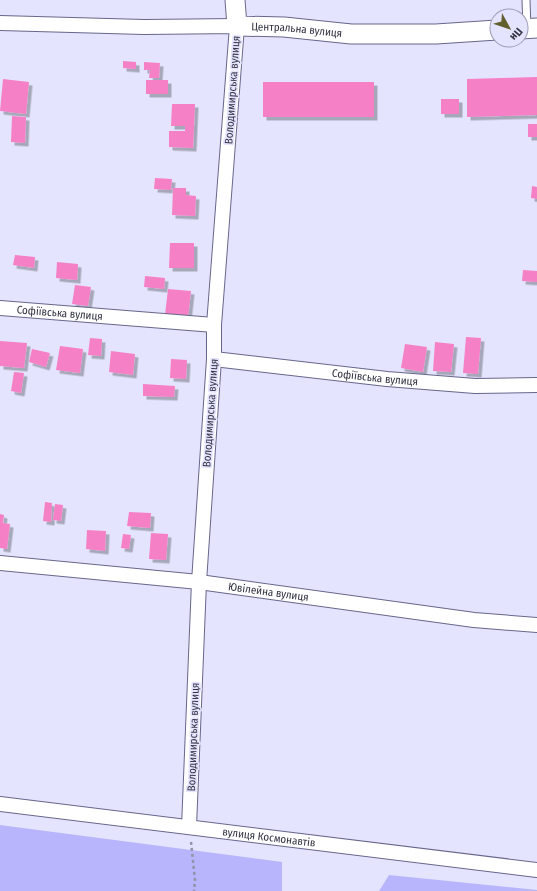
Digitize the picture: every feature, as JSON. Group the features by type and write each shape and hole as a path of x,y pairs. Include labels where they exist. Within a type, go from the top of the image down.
{"street":[{"name":"Володимирська вулиця","path":"189,827 199,582 214,359 214,325 237,26 235,0"},
{"name":"Центральна вулиця","path":"0,23 144,27 284,27 351,34 436,34 489,31"},
{"name":"Софіївська вулиця","path":"0,308 214,325"},
{"name":"Софіївська вулиця","path":"214,359 395,379 475,386 537,384"},
{"name":"Ювілейна вулиця","path":"0,563 199,582 474,620 537,625"},
{"name":"вулиця Космонавтів","path":"0,804 537,870"}],"path":[{"path":"189,827 195,880 194,891"}],"shaded area":[{"path":"0,825 282,862 282,891 0,891"},
{"path":"389,875 537,890 537,891 379,891"}],"building":[{"path":"123,61 136,62 136,69 123,68"},
{"path":"144,62 160,63 159,78 149,78 150,70 144,70"},
{"path":"537,77 537,115 467,117 467,79"},
{"path":"3,79 29,82 26,114 0,111"},
{"path":"146,80 168,80 168,94 146,94"},
{"path":"263,82 374,82 374,117 263,117"},
{"path":"441,99 459,99 459,114 441,114"},
{"path":"172,104 195,104 193,148 169,147 169,131 185,131 185,126 171,126"},
{"path":"12,116 26,117 25,143 11,142"},
{"path":"528,124 537,124 537,137 528,137"},
{"path":"155,178 172,179 171,190 154,189"},
{"path":"532,186 537,187 537,199 531,198"},
{"path":"173,188 186,188 186,195 196,196 195,216 172,215"},
{"path":"170,243 194,243 194,268 169,268"},
{"path":"15,255 35,257 34,268 13,265"},
{"path":"57,262 78,264 77,280 56,278"},
{"path":"523,270 537,271 537,282 522,281"},
{"path":"145,276 165,278 164,289 144,287"},
{"path":"75,285 91,287 88,306 72,304"},
{"path":"168,289 191,291 188,318 165,315"},
{"path":"466,337 481,338 478,374 463,373"},
{"path":"90,338 102,339 101,356 88,355"},
{"path":"0,341 27,343 24,368 0,366"},
{"path":"435,342 454,344 451,372 433,371"},
{"path":"405,344 427,347 423,372 401,368"},
{"path":"60,346 83,349 80,373 56,370"},
{"path":"32,349 50,353 46,367 29,362"},
{"path":"111,351 135,354 133,375 109,372"},
{"path":"171,359 187,360 186,379 170,378"},
{"path":"14,372 24,373 21,393 11,391"},
{"path":"143,384 175,386 174,397 143,396"},
{"path":"45,502 52,503 51,522 43,521"},
{"path":"55,504 63,505 61,521 53,520"},
{"path":"129,512 151,513 150,528 127,526"},
{"path":"0,514 4,515 3,523 10,524 7,549 0,548"},
{"path":"87,530 106,531 105,551 86,549"},
{"path":"151,533 168,534 166,560 149,559"},
{"path":"123,534 131,535 129,549 121,548"}]}
